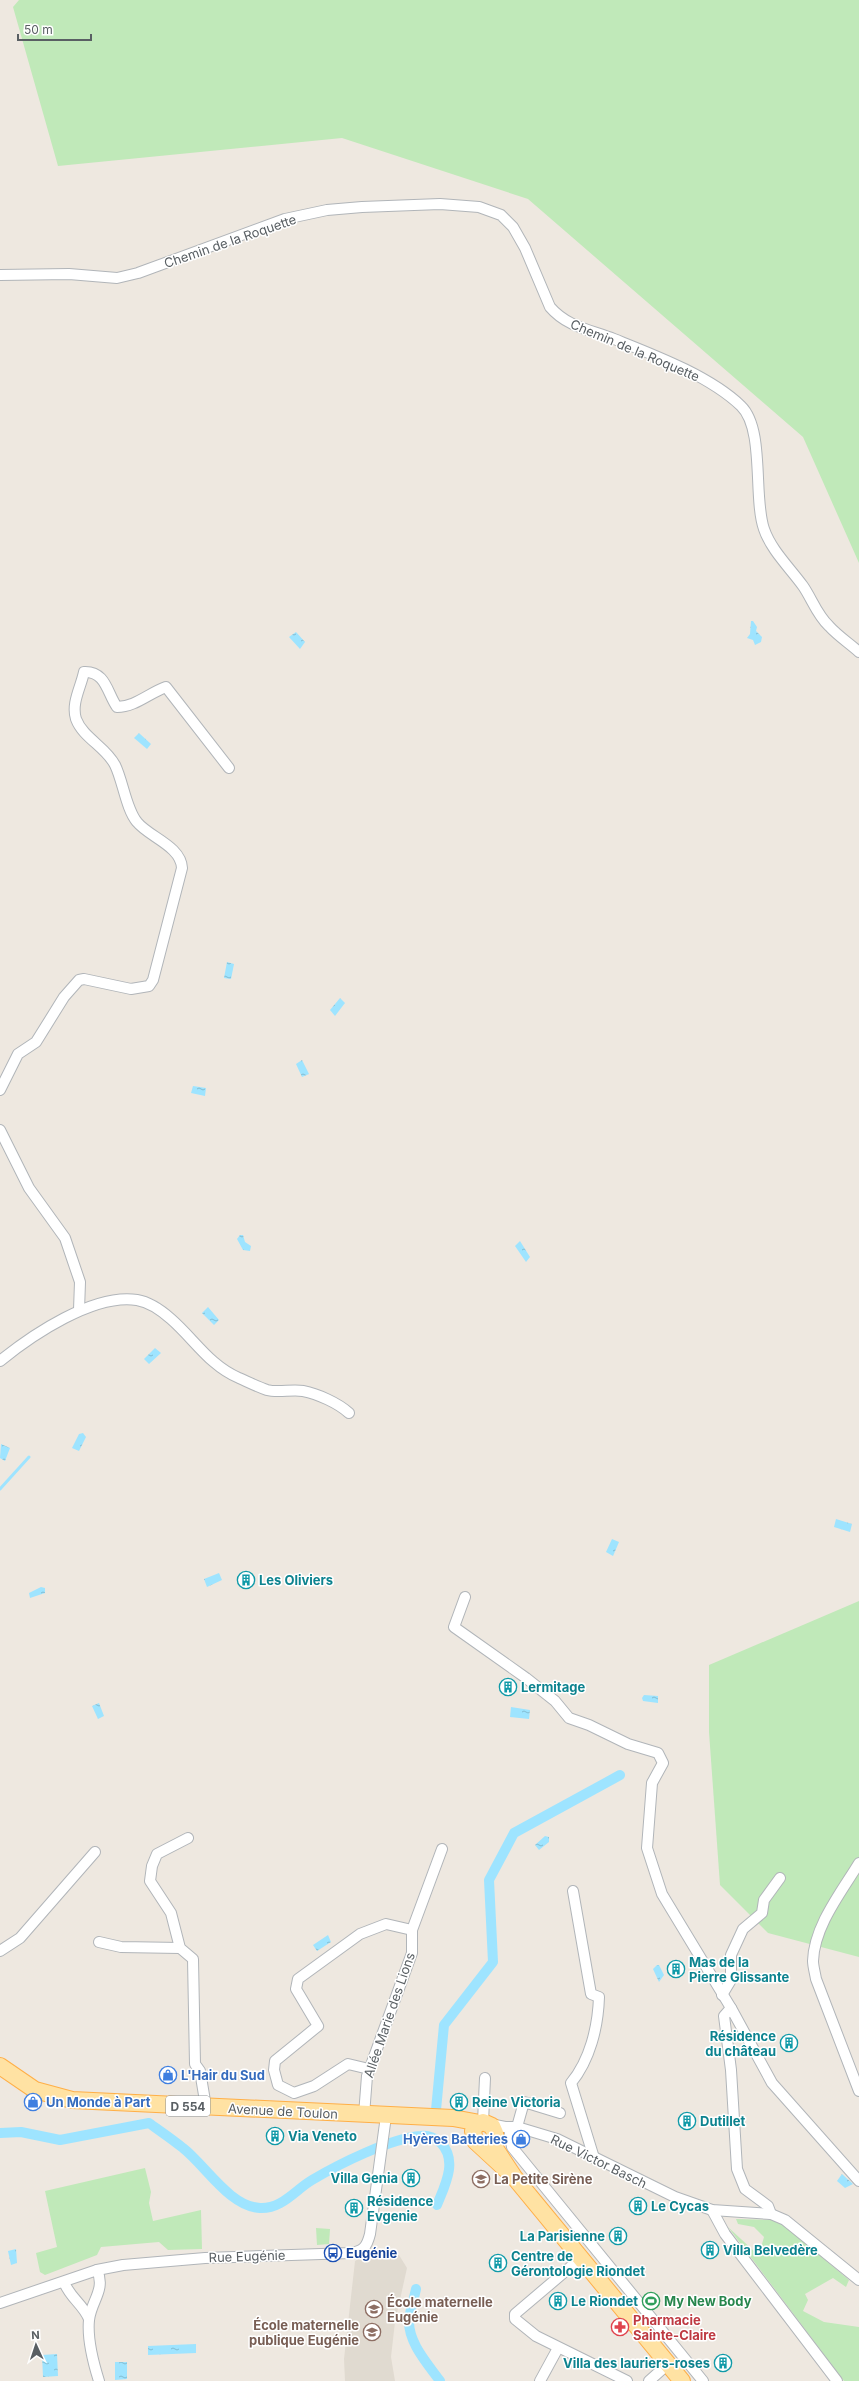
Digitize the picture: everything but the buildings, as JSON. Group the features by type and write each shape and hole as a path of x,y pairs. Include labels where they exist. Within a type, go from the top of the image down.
{"main road":[{"name":"Avenue de Toulon","path":"0,2066 35,2090 72,2100 364,2115 453,2118 492,2130"},
{"path":"492,2130 498,2154 514,2177 682,2381"}],"street":[{"name":"Chemin de la Roquette","path":"0,275 69,274 117,278 138,273 285,219 327,210 362,206 440,204 479,207 501,215 513,228 525,248 550,307 557,315 572,325 614,339 697,375 721,390 742,407 750,419 754,440 760,508 765,533 828,626 859,652"},
{"path":"0,1090 18,1054 36,1042 64,997 79,980 84,979 138,990 149,986 155,972 182,868 182,862 169,847 135,820 115,764 103,749 84,732 76,720 74,711 76,698 84,672 91,672 100,676 117,707 128,707 154,691 166,686 229,768"},
{"path":"0,1130 29,1188 65,1238 80,1282 79,1310"},
{"path":"0,1361 16,1348 79,1310 105,1301 138,1300 157,1309 171,1320 220,1368 231,1375 268,1390 303,1391 341,1405 349,1413"},
{"path":"465,1597 454,1627 526,1678 555,1702 569,1718 589,1724 628,1744 658,1753 663,1763 652,1783 647,1848 662,1894 731,2008 772,2083 859,2181"},
{"path":"188,1838 157,1854 152,1866 150,1881 172,1913 180,1948 193,1959 195,2064 200,2071 206,2107"},
{"name":"Allée Marie des Lions","path":"364,2115 369,2069 412,1952 412,1930 442,1849"},
{"path":"0,1951 20,1938 95,1852"},
{"path":"859,1863 827,1919 816,1944 813,1961 816,1979 859,2091"},
{"path":"722,1995 731,1980 732,1955 743,1929 762,1913 764,1900 780,1878"},
{"path":"572,1891 591,1994 600,1997 599,2017 587,2057 581,2072 571,2083 594,2158"},
{"path":"369,2069 348,2064 314,2086 294,2093 278,2085 274,2070 276,2061 318,2026 296,1989 298,1979 360,1934 386,1924 412,1930"},
{"path":"99,1942 121,1947 180,1948"},
{"path":"731,2008 724,2016 731,2070 737,2169 745,2189 768,2206 771,2214"},
{"path":"485,2078 492,2130 512,2147 703,2381"},
{"path":"492,2130 524,2102 560,2113"},
{"name":"Rue Eugénie","path":"0,2303 97,2270 123,2265 176,2260 351,2253 363,2250 367,2245 370,2234 386,2116"},
{"name":"Rue Victor Basch","path":"492,2130 558,2139 675,2197 712,2210 771,2214 785,2220 859,2280"},
{"path":"712,2210 725,2234 837,2381"},
{"path":"581,2258 515,2314 515,2319 536,2336 627,2381"},
{"path":"89,2319 101,2280 97,2270"},
{"path":"64,2282 68,2292 83,2307 89,2319 92,2351 99,2381"},
{"path":"79,2304 89,2304 95,2301"},
{"path":"540,2381 558,2348"},
{"path":"649,2381 668,2364"}],"shaded area":[{"name":"École maternelle Eugénie","path":"399,2255 407,2268 395,2322 391,2357 395,2381 345,2381 344,2359 355,2261 364,2256"}],"green space":[{"path":"19,0 859,0 859,563 803,437 528,199 342,138 58,166 13,7"},
{"path":"859,1601 859,1957 768,1933 720,1885 709,1732 709,1665"},
{"path":"145,2168 151,2192 149,2203 153,2221 201,2210 202,2249 168,2250 159,2242 101,2247 97,2255 45,2275 40,2272 36,2253 57,2247 45,2191"},
{"path":"736,2219 772,2220 781,2223 849,2280 846,2287 833,2278 805,2294 808,2300 803,2311 824,2322 859,2327 859,2381 844,2381 728,2227 755,2252 760,2251 764,2237 754,2227 738,2224"},
{"path":"316,2228 330,2229 329,2244 317,2245"}],"water":[{"path":"751,621 753,621 757,627 756,631 762,637 761,642 755,645 753,640 747,638 750,634"},
{"path":"296,632 305,642 300,649 289,637"},
{"path":"139,733 151,744 147,749 134,738"},
{"path":"227,962 234,964 231,979 224,978"},
{"path":"340,998 345,1003 335,1016 330,1010"},
{"path":"302,1060 309,1074 302,1077 296,1064"},
{"path":"193,1086 206,1088 205,1096 191,1093"},
{"path":"240,1235 243,1235 245,1242 251,1246 250,1251 243,1250 237,1239"},
{"path":"520,1241 530,1257 526,1262 515,1246"},
{"path":"208,1307 219,1320 214,1325 202,1313"},
{"path":"155,1348 161,1353 149,1364 144,1359"},
{"path":"83,1433 86,1437 79,1451 72,1448 79,1434"},
{"path":"1,1444 10,1448 5,1461 0,1458"},
{"path":"836,1519 852,1524 850,1532 834,1527"},
{"path":"612,1539 619,1542 613,1556 606,1552"},
{"path":"219,1573 222,1580 207,1587 204,1579"},
{"path":"41,1587 45,1588 45,1593 30,1598 29,1593"},
{"path":"644,1695 658,1696 658,1703 643,1701 642,1698"},
{"path":"99,1703 104,1716 98,1719 92,1706"},
{"path":"511,1707 530,1710 529,1719 510,1717"},
{"path":"545,1836 549,1837 549,1842 539,1850 535,1845"},
{"path":"328,1935 331,1942 317,1951 313,1945"},
{"path":"659,1965 664,1975 659,1982 653,1969"},
{"path":"842,2174 853,2184 845,2188 837,2181"},
{"path":"16,2249 17,2263 11,2265 8,2251"},
{"path":"196,2344 196,2353 148,2355 148,2346"},
{"path":"57,2354 58,2376 43,2377 42,2355"},
{"path":"115,2362 127,2362 127,2379 115,2380"}],"waterway":[{"path":"0,1489 29,1457"},
{"path":"436,2110 444,2025 493,1962 489,1880 514,1833 620,1775"},
{"path":"0,2133 21,2132 60,2140 149,2123 175,2141 191,2155 218,2184 238,2201 249,2206 260,2208 282,2202 312,2180 365,2153 395,2141 426,2136 441,2143 449,2157 448,2173 437,2205"},
{"path":"416,2289 409,2320 412,2337 420,2353 440,2381"}],"place":[{"name":"Les Oliviers","path":"246,1580"},
{"name":"Lermitage","path":"508,1687"},
{"name":"Mas de la Pierre Glissante","path":"676,1969"},
{"name":"Résidence du château","path":"789,2043"},
{"name":"L'Hair du Sud","path":"168,2075"},
{"name":"Un Monde à Part","path":"33,2102"},
{"name":"Reine Victoria","path":"459,2102"},
{"name":"Dutillet","path":"687,2121"},
{"name":"Via Veneto","path":"275,2136"},
{"name":"Hyères Batteries","path":"521,2139"},
{"name":"Villa Genia","path":"411,2178"},
{"name":"La Petite Sirène","path":"481,2179"},
{"name":"Le Cycas","path":"638,2206"},
{"name":"Résidence Evgenie","path":"354,2208"},
{"name":"La Parisienne","path":"618,2236"},
{"name":"Villa Belvedère","path":"710,2250"},
{"name":"Eugénie","path":"333,2253"},
{"name":"Centre de Gérontologie Riondet","path":"498,2263"},
{"name":"Le Riondet","path":"558,2301"},
{"name":"My New Body","path":"651,2301"},
{"name":"École maternelle Eugénie","path":"374,2309"},
{"name":"Pharmacie Sainte-Claire","path":"620,2327"},
{"name":"École maternelle publique Eugénie","path":"372,2332"},
{"name":"Villa des lauriers-roses","path":"723,2363"}]}
